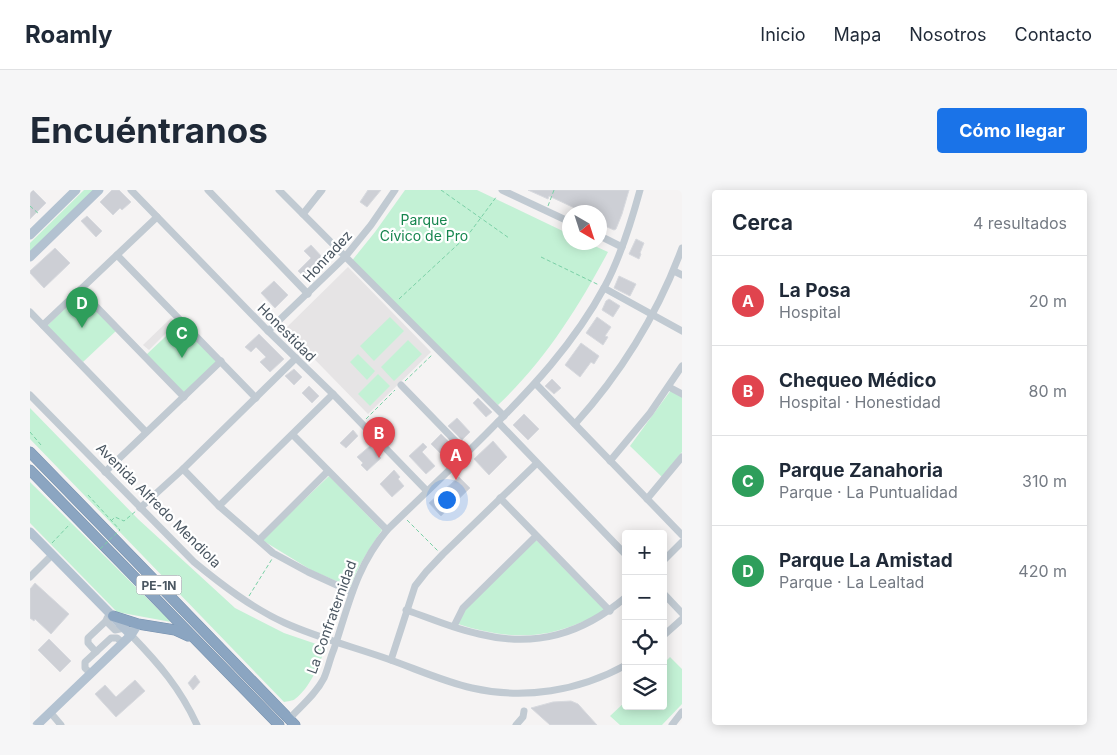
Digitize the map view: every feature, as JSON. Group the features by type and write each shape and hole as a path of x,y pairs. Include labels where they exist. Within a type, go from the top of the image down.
{"highway":[{"name":"PE-1N","path":"30,452 292,722"},
{"name":"PE-1N","path":"30,470 279,725"},
{"path":"109,616 138,624 175,630 196,640"}],"main road":[{"path":"30,235 76,190"},
{"path":"30,257 99,190"},
{"path":"30,532 109,616 118,632 131,635"},
{"path":"37,725 131,635 138,624"}],"street":[{"name":"Honestidad","path":"131,190 427,491"},
{"path":"208,190 308,294"},
{"path":"279,190 504,416"},
{"path":"303,214 322,190"},
{"name":"Honradez","path":"268,331 345,257 368,229 395,190"},
{"path":"502,190 562,218"},
{"name":"La Confraternidad","path":"292,722 323,679 352,592 365,560 387,530 536,384 562,352 604,288 622,247 640,190"},
{"path":"43,325 157,217"},
{"path":"607,240 622,247"},
{"path":"575,424 615,375 652,315 674,270 682,248"},
{"path":"117,255 256,398"},
{"path":"674,270 682,275"},
{"path":"604,288 682,331"},
{"path":"80,290 184,397"},
{"path":"30,312 146,432"},
{"path":"140,508 183,469 296,358"},
{"path":"106,472 221,361"},
{"path":"610,461 636,432 682,366"},
{"path":"536,384 682,535"},
{"path":"401,385 467,453"},
{"path":"669,387 682,394"},
{"path":"219,506 333,394"},
{"name":"Avenida Alfredo Mendiola","path":"30,395 194,562 222,585 284,622 471,688 507,693 526,693 573,687 605,676 622,667"},
{"path":"498,422 536,464 622,551"},
{"path":"293,435 387,530"},
{"path":"647,499 682,457"},
{"path":"390,660 415,586 442,555 536,464"},
{"path":"183,469 219,506 275,554 308,572 352,592"},
{"path":"258,540 328,471"},
{"path":"500,498 610,611"},
{"path":"454,626 463,608 536,536"},
{"path":"667,557 682,542"},
{"path":"30,576 49,552"},
{"path":"667,597 682,613"},
{"path":"406,610 479,634 500,638 542,638 583,627 610,611 622,600"},
{"path":"96,652 88,643 88,638 109,616"},
{"path":"667,632 682,619"},
{"path":"91,674 85,662 118,632 123,643"},
{"path":"131,635 162,667 180,693 197,725"},
{"path":"516,725 523,717 524,711"},
{"path":"50,712 61,725"},
{"path":"672,725 682,712"}],"path":[{"path":"441,190 509,238"},
{"path":"392,305 468,235 502,190"},
{"path":"546,211 554,190"},
{"path":"30,206 45,220"},
{"path":"541,257 604,288"},
{"path":"30,432 41,445"},
{"path":"88,495 120,530 100,549"},
{"path":"111,521 115,517 124,521 140,508"},
{"path":"402,515 442,555"},
{"path":"49,552 72,521"},
{"path":"246,600 275,554"}],"shaded area":[{"path":"348,267 431,352 368,414 285,329"},
{"path":"171,318 176,323 149,350 143,345"}],"green space":[{"path":"84,190 94,190 30,252 30,243"},
{"name":"Parque Cívico de Pro","path":"405,190 477,190 562,231 562,250 604,250 608,252 585,293 559,333 530,371 498,405 350,263"},
{"path":"80,294 117,330 83,362 47,326"},
{"path":"390,317 404,331 374,361 360,346"},
{"path":"180,323 218,361 184,393 146,355"},
{"path":"408,340 422,354 394,381 381,367"},
{"path":"358,354 375,371 367,380 350,362"},
{"path":"378,374 390,386 370,406 358,394"},
{"path":"671,390 682,396 682,452 662,477 630,446"},
{"path":"30,408 138,519 235,608 284,633 325,647 314,675 300,695 294,700 284,702 30,439"},
{"path":"329,476 382,530 364,558 350,587 311,570 262,540"},
{"path":"30,482 171,622 117,612 30,523"},
{"path":"536,540 605,610 598,615 562,629 532,635 488,632 458,624 465,609"},
{"path":"670,657 682,669 682,704 662,725 620,725 610,716 622,705 622,710 667,710 667,660"}],"building":[{"path":"30,190 33,190 46,203 30,219"},
{"path":"112,190 119,190 131,202 122,210 120,208 113,215 100,202"},
{"path":"368,190 381,190 367,207 360,202"},
{"path":"528,190 629,190 622,214 614,230 607,227 607,205 568,205 549,196 548,199"},
{"path":"87,216 102,231 96,237 81,221"},
{"path":"636,239 644,243 639,259 629,254"},
{"path":"311,245 324,259 305,278 298,271 311,258 304,251"},
{"path":"55,248 70,263 44,288 30,271"},
{"path":"619,276 636,284 630,296 614,288"},
{"path":"274,281 288,295 275,308 261,293"},
{"path":"609,299 620,306 613,317 602,310"},
{"path":"597,317 611,327 605,336 608,337 603,345 586,333"},
{"path":"259,334 284,359 270,372 260,362 266,357 256,347 251,352 245,347"},
{"path":"581,343 599,356 594,364 591,362 580,377 565,365"},
{"path":"294,369 302,377 294,385 285,376"},
{"path":"552,379 561,388 554,394 545,386"},
{"path":"309,386 319,396 312,403 302,393"},
{"path":"478,398 492,412 486,417 473,403"},
{"path":"524,414 539,429 528,440 513,425"},
{"path":"457,418 470,432 462,440 448,426"},
{"path":"353,430 358,436 346,448 340,443"},
{"path":"441,434 455,448 445,458 431,444"},
{"path":"493,441 507,457 489,475 474,459"},
{"path":"423,443 427,447 422,452 435,466 426,474 409,456"},
{"path":"370,446 381,458 367,471 357,457"},
{"path":"394,470 404,486 392,497 380,484"},
{"path":"459,477 470,488 441,516 429,503"},
{"path":"35,583 69,614 51,634 35,619 34,621 30,618 30,589"},
{"path":"49,639 71,661 60,672 38,650"},
{"path":"195,675 200,682 193,690 188,683"},
{"path":"135,680 145,691 116,717 95,694 105,685 116,697"},
{"path":"571,701 578,704 597,725 550,725 531,708 553,702"}],"place":[{"name":"Parque La Amistad","path":"82,328"},
{"name":"Parque Zanahoria","path":"182,358"},
{"name":"Chequeo Médico","path":"379,458"},
{"name":"La Posa","path":"456,480"}]}
